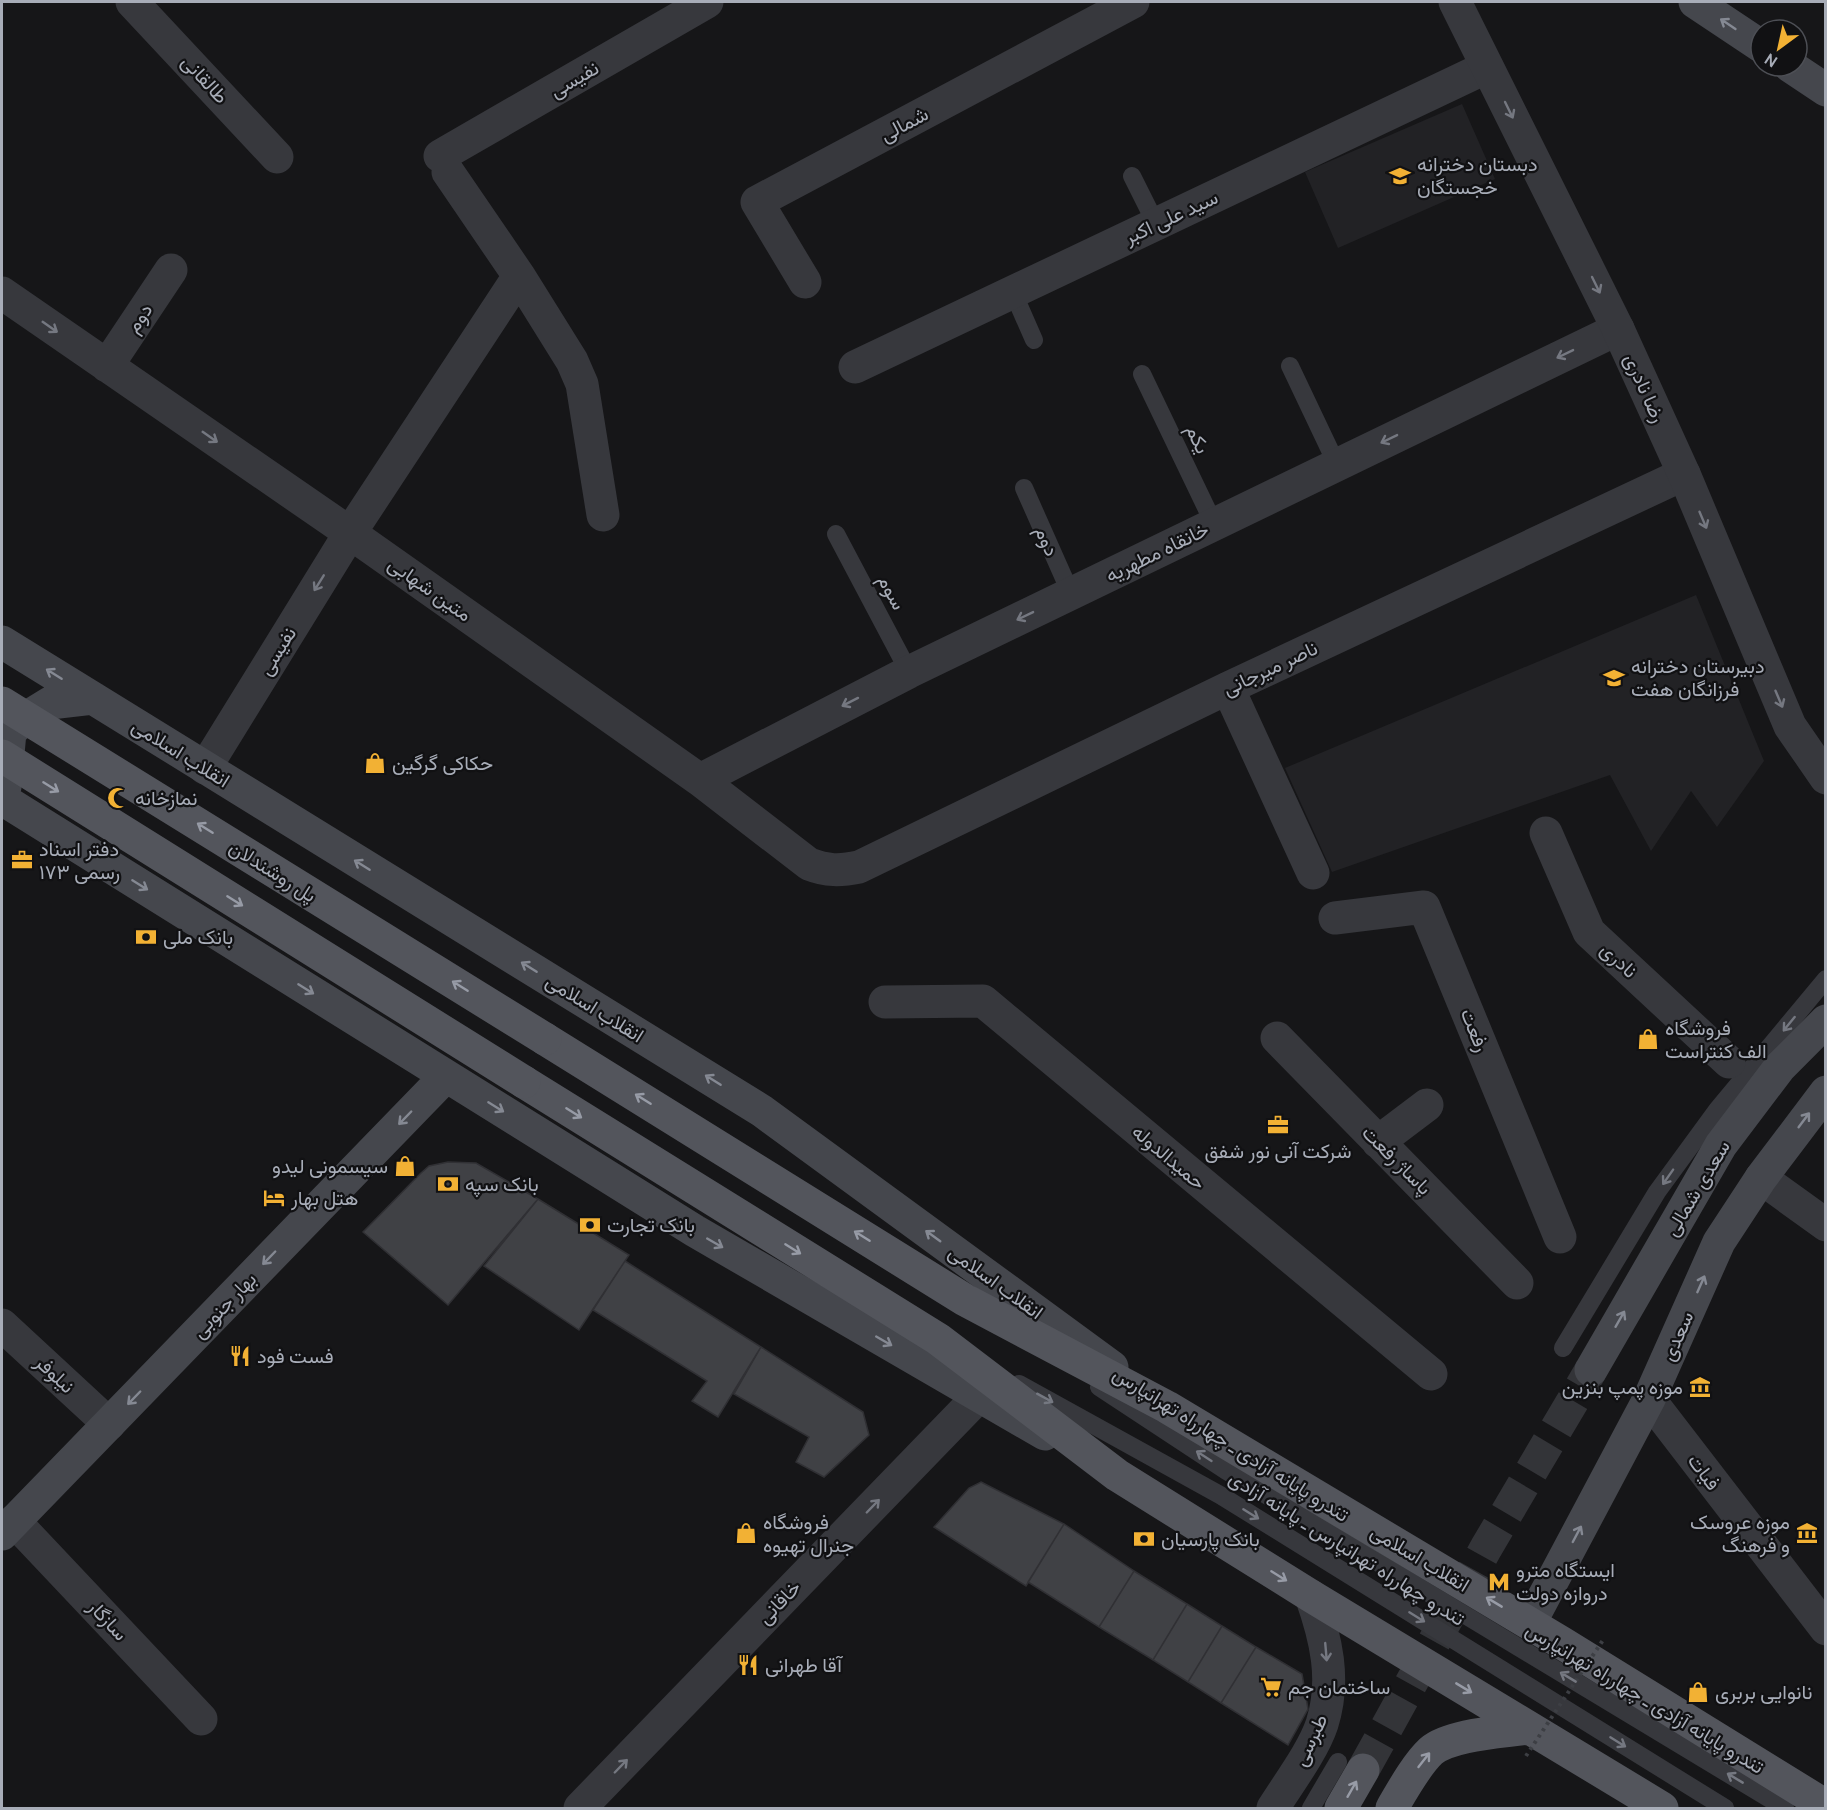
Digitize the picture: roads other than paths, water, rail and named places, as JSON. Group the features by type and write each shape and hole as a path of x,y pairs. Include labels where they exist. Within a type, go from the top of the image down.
{"main road":[{"path":"1695,2 1749,38"},
{"name":"انقلاب اسلامی","path":"2,642 762,1111 1167,1407"},
{"path":"93,698 50,703 24,719 10,732 5,785 6,801 695,1232 1118,1475 1311,1596 1528,1742 1662,1809"},
{"name":"پل روشندلان","path":"2,703 545,1039"},
{"path":"2,756 938,1339 1118,1475"},
{"name":"سعدی شمالی","path":"1591,1370 1721,1145 1780,1067 1826,1021"},
{"name":"انقلاب اسلامی","path":"545,1039 965,1300 1167,1407 1530,1623 1826,1806"},
{"name":"بهار جنوبی","path":"8,1527 446,1077"},
{"name":"سعدی","path":"1530,1623 1649,1399 1719,1242 1761,1178 1826,1092"},
{"path":"1392,1809 1411,1778 1431,1752 1447,1742 1461,1737 1528,1742"},
{"path":"1341,1809 1351,1766"}],"street":[{"name":"طالقانی","path":"132,2 277,157"},
{"name":"نفیسی","path":"603,515 582,384 572,361 519,276 444,164 707,2"},
{"name":"شمالی","path":"805,282 757,202 1132,2"},
{"name":"رضا نادری","path":"1455,2 1618,329 1684,474 1790,726 1826,778"},
{"name":"سید علی اکبر","path":"855,367 1487,67"},
{"name":"دوم","path":"107,366 171,270"},
{"name":"نفیسی","path":"205,768 350,533 519,276"},
{"name":"متین شهابی","path":"2,293 350,533 700,780 809,864 825,871 842,871 859,867"},
{"name":"خانقاه مطهریه","path":"700,780 909,672 1618,329"},
{"name":"ناصر میرجانی","path":"859,867 1228,688 1684,474"},
{"path":"1228,688 1312,873"},
{"name":"نادری","path":"1546,833 1589,932 1729,1062"},
{"name":"رفعت","path":"1335,918 1424,907 1560,1237"},
{"name":"حمیدالدوله","path":"885,1002 983,1002 1431,1374"},
{"name":"پاساژ رفعت","path":"1277,1038 1517,1283"},
{"path":"1378,1142 1427,1105"},
{"path":"1761,1178 1826,1225"},
{"name":"نیلوفر","path":"2,1325 109,1424"},
{"name":"خاقانی","path":"583,1808 979,1396"},
{"name":"فیات","path":"1649,1399 1826,1629"},
{"name":"سازگار","path":"8,1527 201,1719"},
{"name":"طبرسی","path":"1273,1809 1316,1738 1327,1701 1327,1647 1311,1596"}],"lane":[{"path":"1132,176 1156,224"},
{"path":"1013,292 1034,340"},
{"path":"1290,366 1337,465"},
{"name":"یکم","path":"1142,374 1214,524"},
{"name":"دوم","path":"1024,488 1071,594"},
{"name":"سوم","path":"836,534 909,672"},
{"path":"1563,1348 1664,1183 1717,1110 1826,979"},
{"name":"تندرو پایانه آزادی ـ چهارراه تهرانپارس","path":"965,1300 1225,1470 1785,1809"},
{"name":"تندرو چهارراه تهرانپارس ـ پایانه آزادی","path":"938,1339 1220,1495 1725,1809"},
{"path":"1311,1809 1351,1766"}],"tunnel":[{"path":"1363,1770 1486,1548 1591,1370"}],"place":[{"name":"دبستان دخترانه خجستگان","path":"1400,176"},
{"name":"دبیرستان دخترانه فرزانگان هفت","path":"1614,678"},
{"name":"حکاکی گرگین","path":"375,763"},
{"name":"نمازخانه","path":"118,798"},
{"name":"دفتر اسناد رسمی ۱۷۳","path":"22,860"},
{"name":"بانک ملی","path":"146,937"},
{"name":"فروشگاه الف کنتراست","path":"1648,1039"},
{"name":"شرکت آنی نور شفق","path":"1278,1125"},
{"name":"سیسمونی لیدو","path":"405,1166"},
{"name":"بانک سپه","path":"448,1184"},
{"name":"هتل بهار","path":"274,1198"},
{"name":"بانک تجارت","path":"590,1225"},
{"name":"فست فود","path":"240,1356"},
{"name":"موزه پمپ بنزین","path":"1700,1387"},
{"name":"فروشگاه جنرال تهیوه","path":"746,1533"},
{"name":"موزه عروسک و فرهنگ","path":"1807,1533"},
{"name":"بانک پارسیان","path":"1144,1539"},
{"name":"ایستگاه مترو دروازه دولت","path":"1499,1582"},
{"name":"آقا طهرانی","path":"748,1665"},
{"name":"ساختمان جم","path":"1271,1687"},
{"name":"نانوایی بربری","path":"1698,1692"}]}
